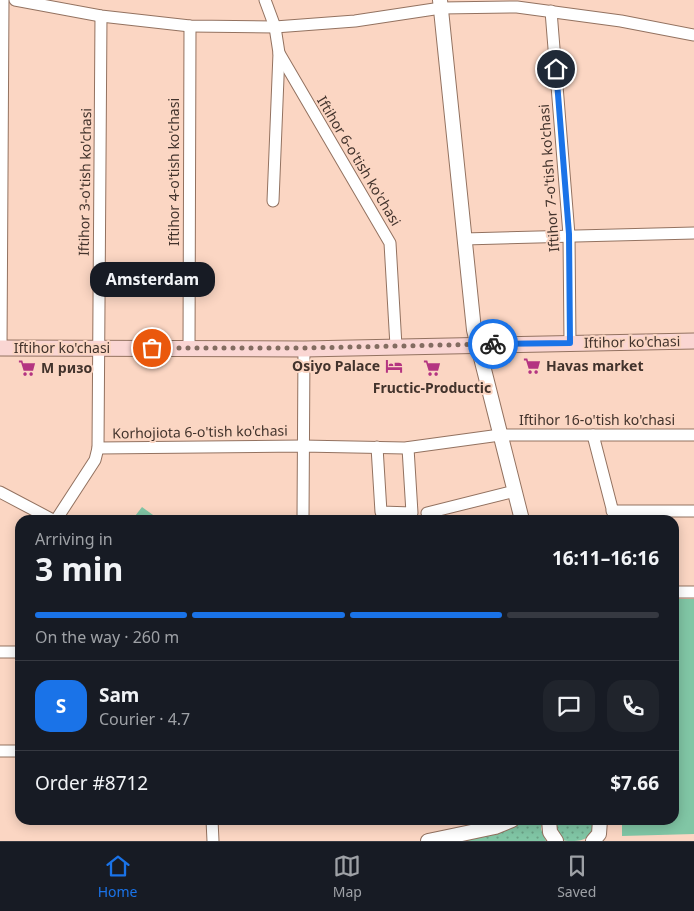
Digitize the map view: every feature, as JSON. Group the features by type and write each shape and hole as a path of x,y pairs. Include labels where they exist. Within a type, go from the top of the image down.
{"main road":[{"name":"Iftihor ko'chasi","path":"1,348 304,348 694,341"}],"street":[{"path":"1,348 3,0"},
{"path":"15,0 102,16 190,26 275,27 355,21 440,4 551,11 693,31"},
{"name":"Iftihor 6-o'tish ko'chasi","path":"264,0 275,27 279,53 390,243 396,346"},
{"path":"440,4 474,330 521,515"},
{"name":"Iftihor 7-o'tish ko'chasi","path":"551,11 569,234 570,343"},
{"name":"Iftihor 3-o'tish ko'chasi","path":"98,348 102,16"},
{"name":"Iftihor 4-o'tish ko'chasi","path":"189,349 190,26"},
{"path":"273,201 279,53"},
{"path":"277,92 300,90"},
{"path":"464,238 569,234 694,233"},
{"name":"Korhojiota 6-o'tish ko'chasi","path":"57,515 95,460 98,448 98,348"},
{"path":"302,515 304,348"},
{"name":"Iftihor 16-o'tish ko'chasi","path":"408,448 500,435 694,435"},
{"path":"593,435 614,515"},
{"name":"Korhojiota 6-o'tish ko'chasi","path":"98,448 302,446 408,448"},
{"path":"377,448 382,512 412,512 423,515"},
{"path":"408,448 412,512"},
{"path":"0,492 44,515"},
{"path":"431,515 515,492"},
{"path":"630,515 694,511"},
{"path":"679,592 694,592"},
{"path":"0,652 15,652"},
{"path":"0,751 15,751"},
{"path":"212,825 212,841"},
{"path":"428,841 500,825"},
{"path":"549,825 550,832 556,841"},
{"path":"594,841 599,834 600,825"}],"green space":[{"path":"142,507 153,515 136,515"},
{"path":"679,599 694,599 694,834 622,836 622,825 679,825"},
{"path":"504,825 541,825 541,829 546,841 445,841"},
{"path":"555,825 594,825 591,834 582,840 566,841 560,839"}],"way so far":[{"path":"152,348 304,348 493,344"}],"place":[{"name":"Amsterdam","path":"152,348"},
{"name":"Osiyo Palace","path":"394,366"},
{"name":"Havas market","path":"532,366"},
{"name":"М ризо","path":"27,368"},
{"name":"Fructic-Productic","path":"432,368"}],"route":[{"path":"493,344 570,343 569,234 556,69"}]}
